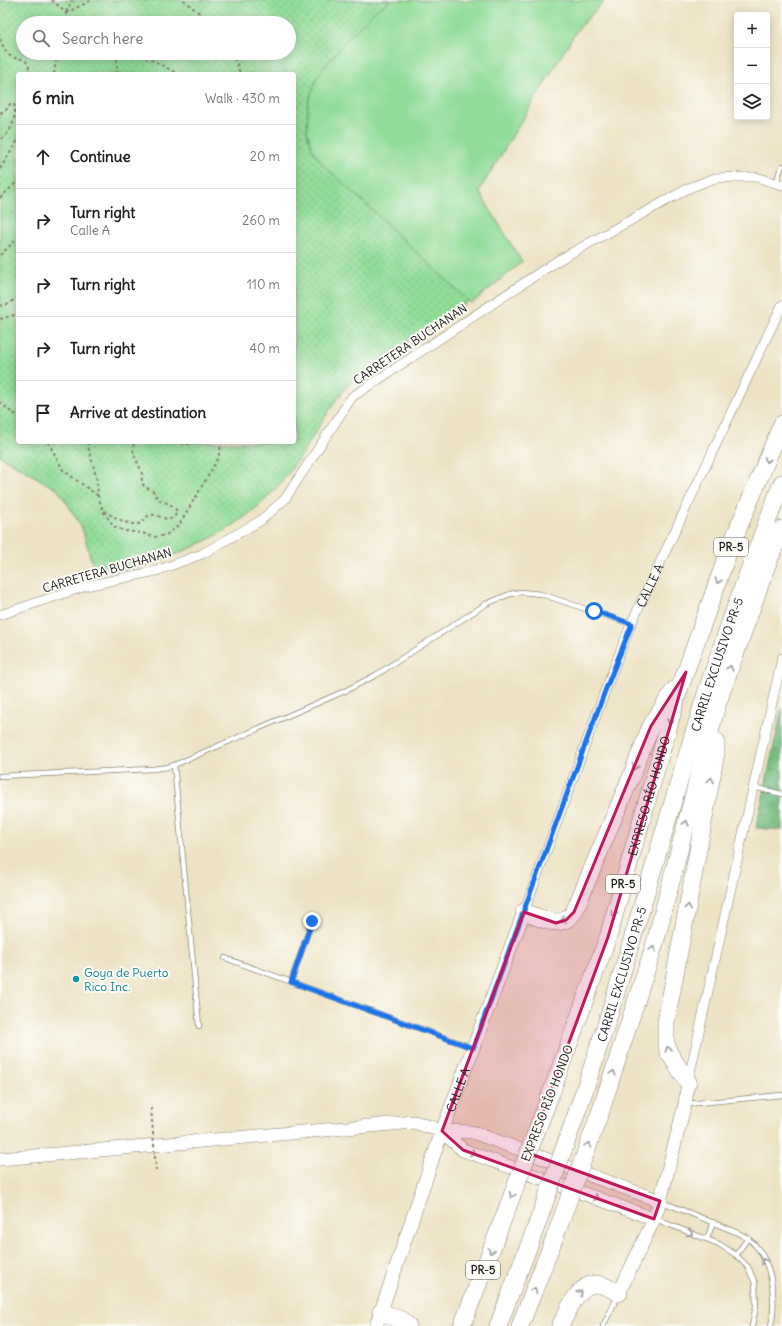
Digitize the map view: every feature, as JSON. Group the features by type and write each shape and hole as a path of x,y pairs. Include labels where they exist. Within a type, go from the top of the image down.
{"highway":[{"name":"EXPRESO RÍO HONDO","path":"462,1326 551,1093 608,937 678,692 729,550 782,424"},
{"name":"CARRIL EXCLUSIVO PR-5","path":"498,1326 536,1226 596,1057 705,697 751,564 782,483"},
{"path":"520,1326 556,1234 601,1110 655,943 717,705 767,565 782,529"},
{"path":"524,912 556,923 566,920 574,912 651,726 686,672"},
{"path":"688,1082 669,1054 666,1043 666,1022 716,752 717,705"},
{"path":"560,1326 578,1294 586,1287 597,1284 619,1293"},
{"path":"379,1319 401,1320 408,1326"}],"street":[{"name":"CARRETERA BUCHANAN","path":"0,615 86,586 156,571 202,554 260,521 285,499 352,397 557,260 688,188 715,178 756,178 779,184"},
{"name":"CALLE A","path":"379,1319 442,1131 602,697 632,624 782,305"},
{"path":"619,1293 654,1219 685,1104 688,1082 782,658"},
{"path":"0,1160 414,1122 442,1131 472,1132 660,1201"},
{"path":"442,1131 463,1150 654,1219"}],"lane":[{"path":"779,184 779,173 782,166"},
{"path":"0,776 153,769 174,765 344,691 376,675 486,604 510,594 521,592 541,594 632,624"},
{"path":"174,765 199,1026"},
{"path":"753,788 782,794"},
{"path":"291,982 312,921"},
{"path":"225,958 473,1048"},
{"path":"685,1104 782,1095"},
{"path":"660,1201 748,1238 759,1250 768,1266 772,1289 773,1318 771,1326"},
{"path":"654,1219 719,1244 736,1254 748,1267 755,1283 756,1306 752,1326"},
{"path":"707,1239 713,1222"},
{"path":"736,1254 748,1238"},
{"path":"603,1326 619,1293"}],"path":[{"path":"52,0 66,13"},
{"path":"66,16 66,13 72,0"},
{"path":"66,13 92,0"},
{"path":"183,0 203,16"},
{"path":"0,39 9,55 16,58"},
{"path":"24,60 27,62 30,72"},
{"path":"54,72 56,60"},
{"path":"117,60 117,72"},
{"path":"152,60 174,72"},
{"path":"235,60 240,72"},
{"path":"0,113 6,110 10,104 14,104 15,108 12,125 8,133 0,140"},
{"path":"0,169 16,143"},
{"path":"0,198 16,183"},
{"path":"0,255 16,240"},
{"path":"0,306 8,304 16,298"},
{"path":"0,319 16,315"},
{"path":"0,402 12,413 16,414"},
{"path":"49,444 63,470 98,496"},
{"path":"88,444 97,480 98,496 104,511 115,527 125,531 142,533 154,538 166,535 179,525 218,458 222,444"},
{"path":"104,511 126,522 137,524 142,523 148,516 152,515 170,520 176,514 176,510 173,506 159,499 152,490 145,488 143,485 141,473 134,456 134,444"},
{"path":"151,1108 156,1170"}],"highlighted area":[{"path":"686,672 608,937 528,1153 660,1201 654,1219 463,1150 442,1131 524,912 556,923 566,920 574,912 651,726"}],"green space":[{"path":"0,0 392,0 377,9 346,40 317,77 308,103 307,132 313,151 326,168 468,301 354,378 329,410 300,457 280,484 241,520 195,546 142,567 132,569 94,569 82,528 58,490 0,456"},
{"path":"321,0 605,0 577,30 479,191 522,262 472,303 468,301 409,246 306,184 296,92 296,72 274,72 283,60 296,60 296,41"},
{"path":"782,708 782,830 756,828"}],"place":[{"name":"Goya de Puerto Rico Inc.","path":"76,979"}],"route":[{"path":"312,921 291,982 473,1048 605,691 632,624 594,611"}]}
